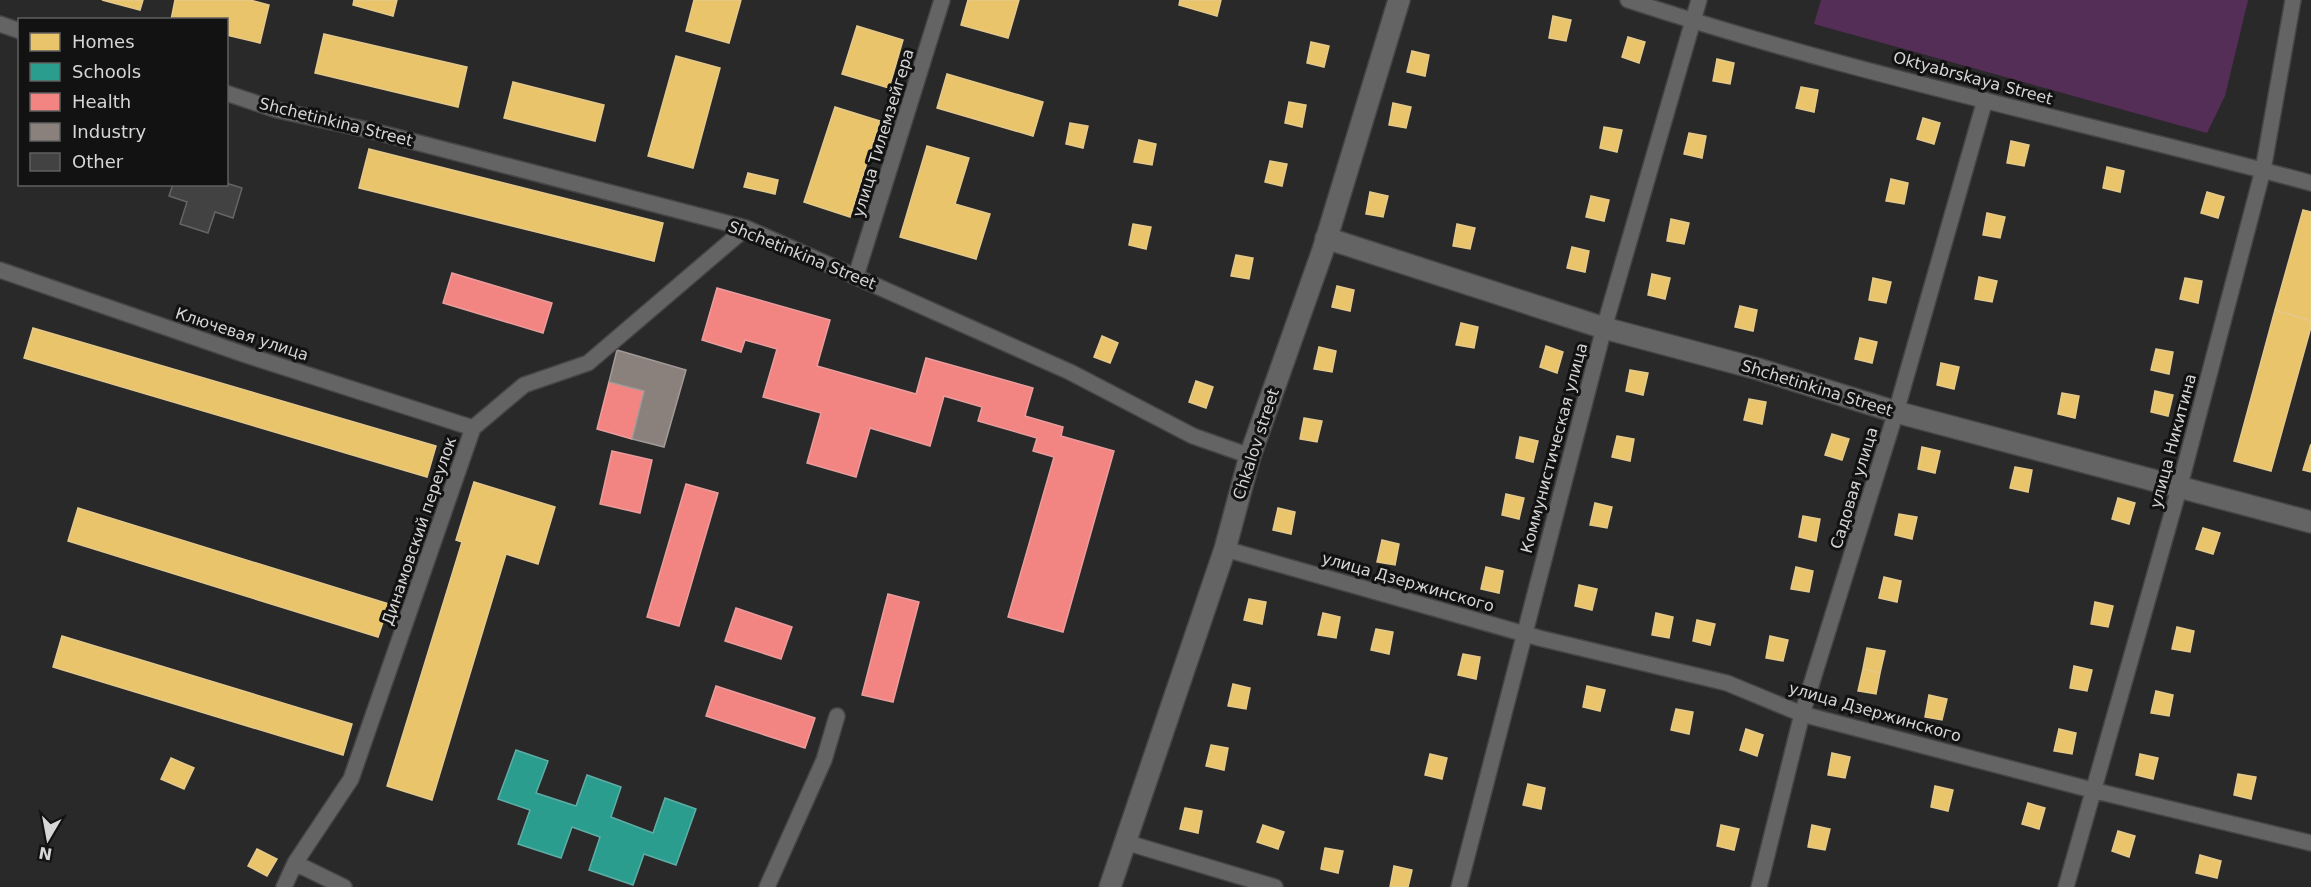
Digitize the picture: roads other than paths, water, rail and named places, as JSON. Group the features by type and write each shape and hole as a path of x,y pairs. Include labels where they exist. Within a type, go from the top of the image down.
{"street":[{"name":"улица Тилемзейгера","path":"856,276 942,0"},
{"name":"Chkalov street","path":"1110,887 1225,549 1250,456 1326,238 1399,0"},
{"name":"Oktyabrskaya Street","path":"1628,0 1693,22 1985,100 2311,183"},
{"name":"Коммунистическая улица","path":"1459,887 1523,633 1604,328 1699,0"},
{"name":"улица Никитина","path":"2066,887 2179,489 2263,170 2293,0"},
{"path":"0,24 18,30"},
{"name":"Shchetinkina Street","path":"228,94 277,110 373,131 746,228 1070,372 1193,436 1250,456"},
{"name":"Садовая улица","path":"1759,887 1802,714 1896,412 1985,100"},
{"name":"Динамовский переулок","path":"284,887 295,863 351,779 473,428 524,385 588,363 746,228"},
{"name":"Shchetinkina Street","path":"1326,238 1604,328 1758,369 1896,412 2179,489 2311,522"},
{"name":"Ключевая улица","path":"0,270 234,351 473,428"},
{"name":"улица Дзержинского","path":"1225,549 1523,633 1727,683 1802,714 2092,790 2311,843"},
{"path":"767,887 824,760 837,716"},
{"path":"1125,842 1275,887"},
{"path":"295,863 344,887"}]}
